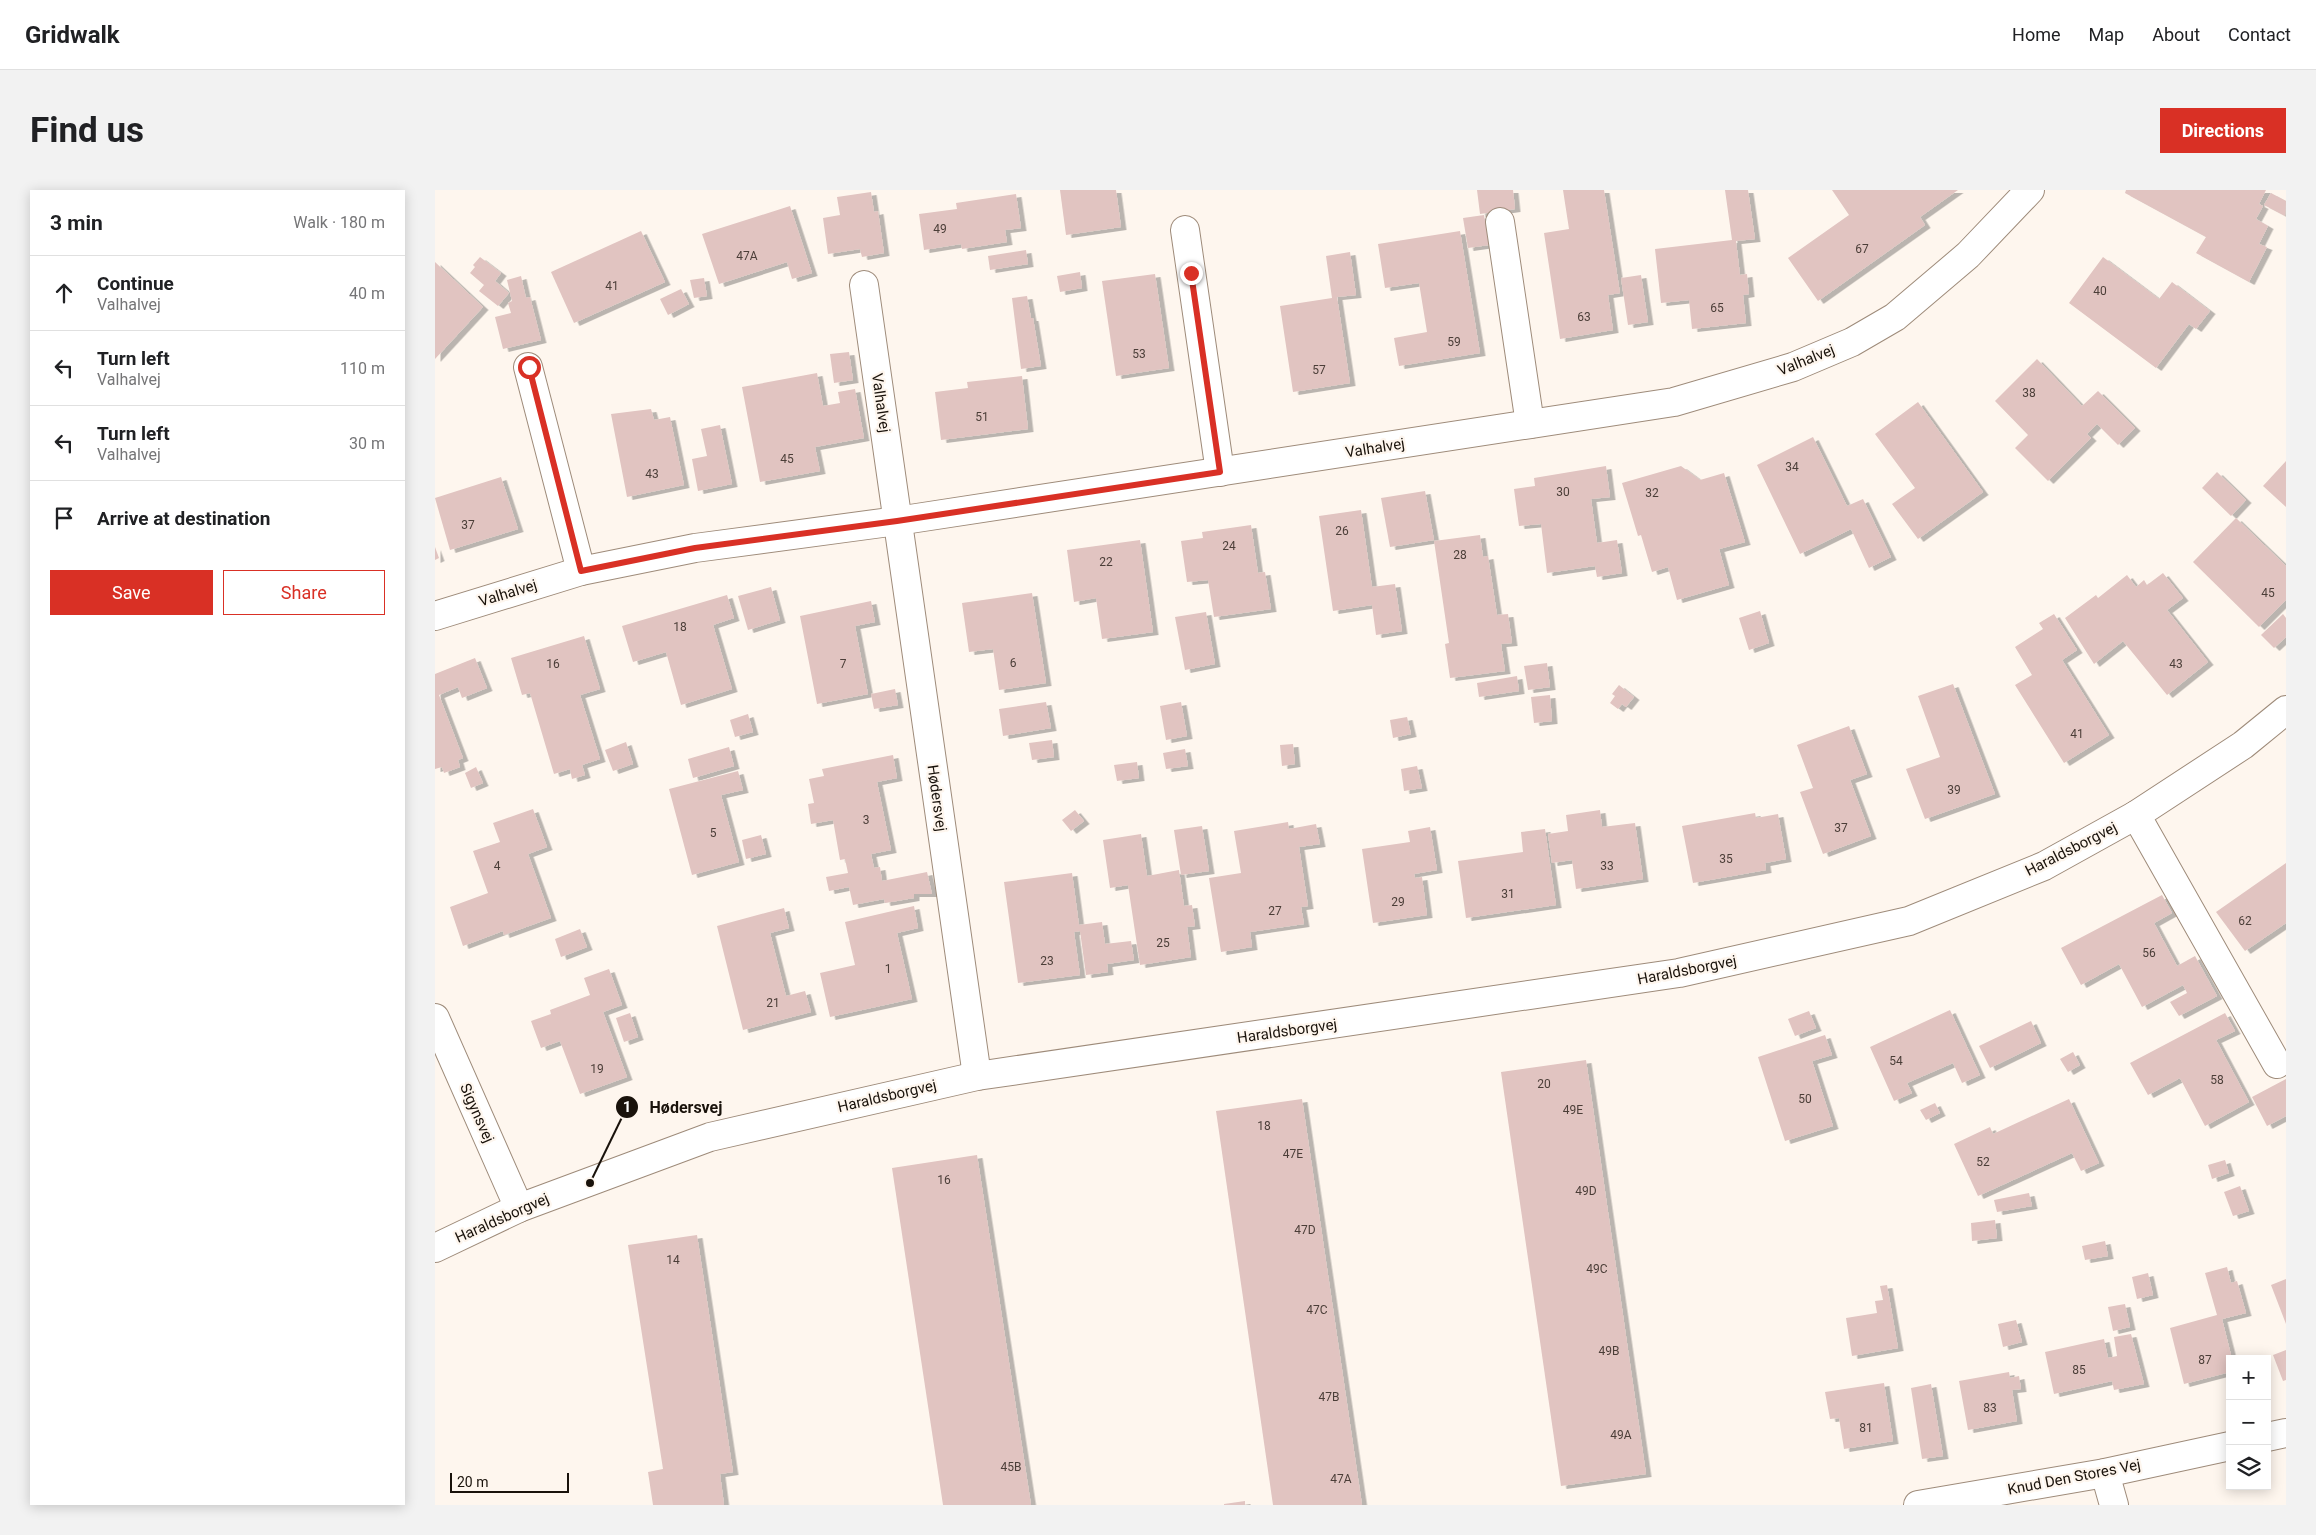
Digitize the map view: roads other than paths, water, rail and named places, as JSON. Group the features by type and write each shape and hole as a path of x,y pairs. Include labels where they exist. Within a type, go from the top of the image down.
{"street":[{"name":"Valhalvej","path":"435,616 581,571 695,548 897,521 1674,402 1793,368 1852,342 1902,311 1967,255 2030,190"},
{"path":"1500,222 1530,424"},
{"path":"1185,230 1220,472"},
{"name":"Valhalvej","path":"864,286 897,521"},
{"path":"529,367 581,571"},
{"name":"Hødersvej","path":"897,521 977,1076"},
{"name":"Haraldsborgvej","path":"435,1248 519,1208 710,1137 977,1076 1679,973 1909,921 2044,866 2136,815 2243,745 2286,710"},
{"path":"2136,815 2277,1064"},
{"name":"Sigynsvej","path":"435,1018 519,1208"},
{"path":"2271,1437 2286,1433"},
{"name":"Knud Den Stores Vej","path":"1918,1505 2105,1473 2226,1447"},
{"path":"2105,1473 2114,1505"}],"place":[{"name":"Hødersvej","path":"590,1183"}]}
